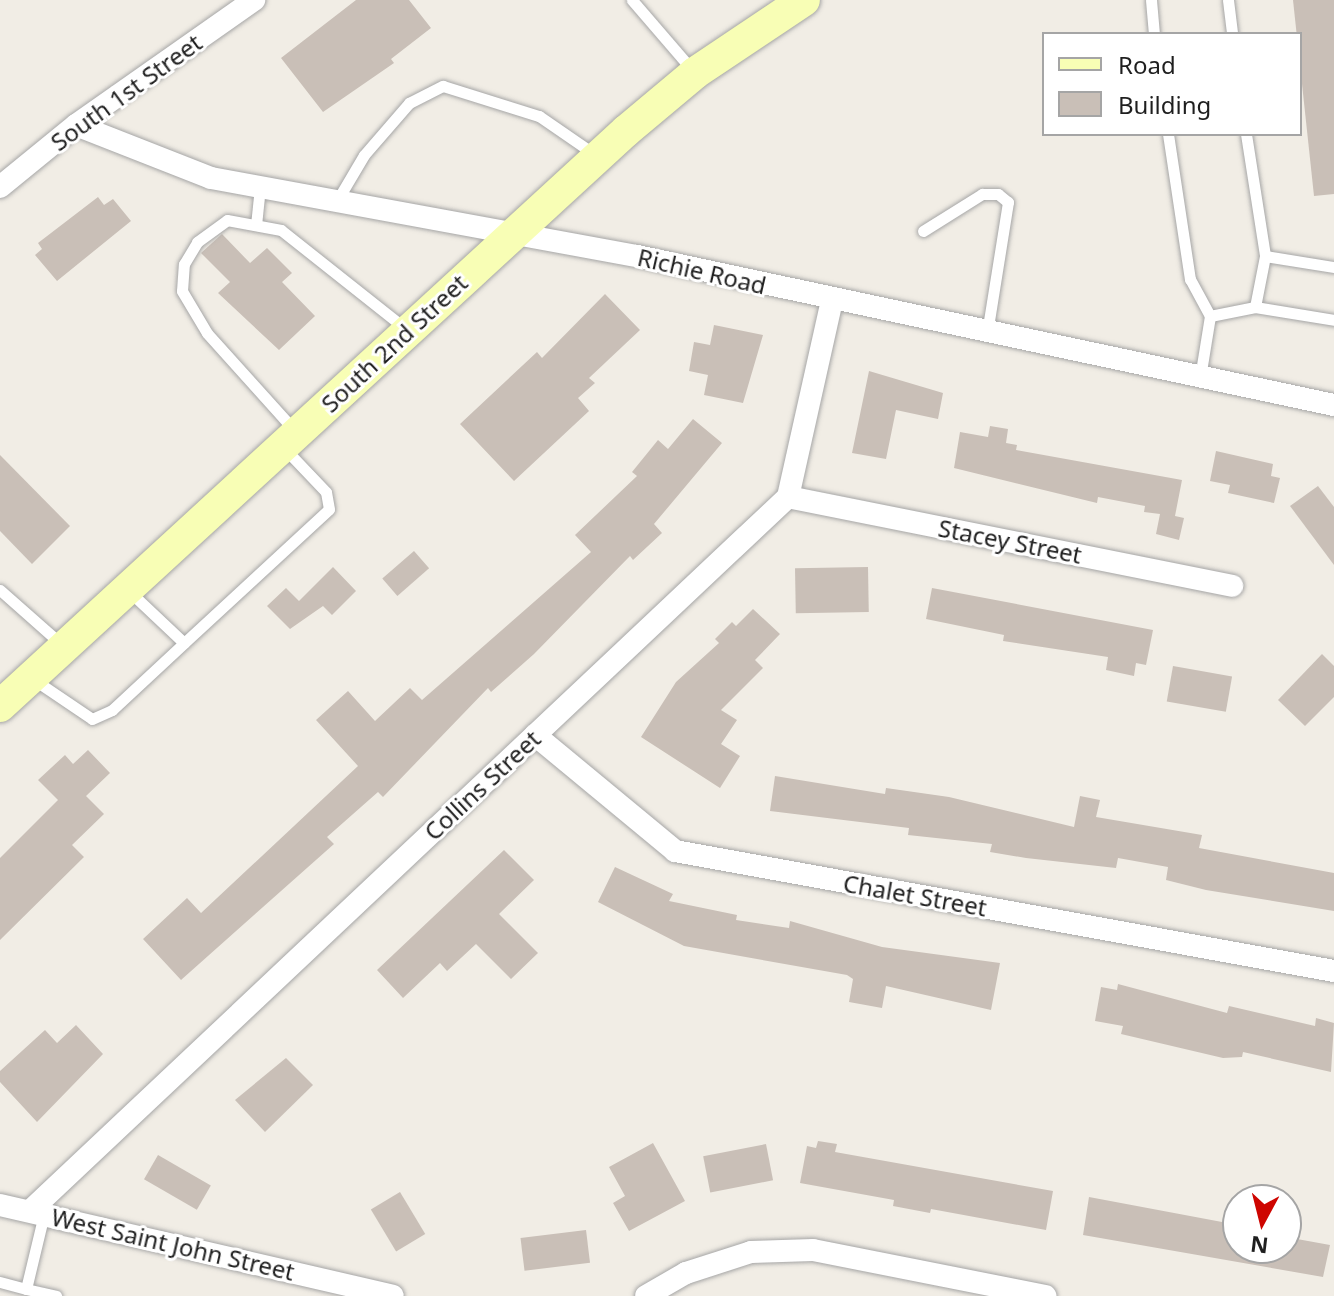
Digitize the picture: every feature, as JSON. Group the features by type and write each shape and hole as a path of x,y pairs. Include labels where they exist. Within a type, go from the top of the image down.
{"main road":[{"name":"South 2nd Street","path":"0,706 598,157 695,73 804,0"}],"street":[{"name":"South 1st Street","path":"0,187 76,125 254,0"},
{"name":"Richie Road","path":"76,125 175,167 260,186 512,233 1334,405"},
{"path":"788,497 832,300"},
{"name":"Stacey Street","path":"788,497 1232,586"},
{"name":"Collins Street","path":"37,1213 788,497"},
{"name":"Chalet Street","path":"535,735 675,851 1334,971"},
{"name":"West Saint John Street","path":"0,1205 393,1296"},
{"path":"646,1296 686,1273 751,1252 813,1250 1005,1292 1046,1296"}],"lane":[{"path":"632,0 695,73"},
{"path":"1151,0 1154,32"},
{"path":"1228,0 1232,32"},
{"path":"338,199 364,155 409,103 443,86 539,116 598,157"},
{"path":"1168,136 1190,279 1210,316 1199,378"},
{"path":"1246,136 1265,256 1255,307"},
{"path":"256,225 260,186"},
{"path":"923,231 982,194 998,194 1008,202 987,334"},
{"path":"31,678 92,719 112,710 329,509 326,492 207,333 182,291 184,264 197,242 227,220 281,230 407,330"},
{"path":"1265,256 1334,267"},
{"path":"1210,316 1255,307 1334,320"},
{"path":"127,589 184,643"},
{"path":"0,590 64,647"},
{"path":"26,1289 37,1213"},
{"path":"0,1282 56,1296"}],"building":[{"path":"356,0 409,0 431,28 391,59 394,63 323,112 281,58"},
{"path":"1293,0 1334,0 1334,194 1314,196 1302,84 1302,32 1296,32"},
{"path":"98,197 104,205 113,199 131,221 57,281 35,255 42,249 38,243"},
{"path":"222,234 250,263 267,248 292,273 282,282 315,316 279,350 218,293 230,282 201,253"},
{"path":"605,294 640,330 589,378 595,383 578,398 589,411 514,481 460,424 537,352 542,358"},
{"path":"714,325 763,335 743,403 704,395 708,375 689,371 694,342 710,345"},
{"path":"869,371 943,393 938,419 896,410 886,459 852,453"},
{"path":"693,419 722,443 654,524 662,533 633,560 630,556 534,654 491,692 488,688 383,797 378,792 327,837 334,844 181,980 143,939 187,898 201,913 358,766 316,720 348,691 375,721 410,688 422,700 591,552 575,535 637,476 632,472 658,440 668,449"},
{"path":"990,426 1008,429 1006,443 1017,445 1016,450 1182,480 1175,516 1184,518 1179,540 1156,534 1160,514 1144,512 1145,506 1098,497 1097,503 954,468 960,432 988,437"},
{"path":"1216,451 1273,464 1271,476 1280,478 1274,503 1228,493 1230,485 1210,481"},
{"path":"0,455 70,526 32,564 0,531"},
{"path":"1318,486 1334,507 1334,565 1290,506"},
{"path":"414,551 429,568 397,596 382,579"},
{"path":"333,567 356,591 332,615 323,606 290,629 267,606 286,588 299,601"},
{"path":"868,567 869,612 796,613 795,568"},
{"path":"932,588 1153,630 1146,665 1136,663 1134,676 1106,670 1108,657 1003,641 1004,635 926,619"},
{"path":"753,609 780,634 755,660 763,668 721,710 737,720 721,744 740,756 720,788 641,737 676,682 719,643 715,639 732,622 736,626"},
{"path":"1322,654 1334,666 1334,697 1305,726 1278,700"},
{"path":"1173,666 1232,676 1226,712 1167,701"},
{"path":"88,750 110,773 86,796 104,814 72,845 84,857 0,940 0,858 58,800 38,780 65,755 73,764"},
{"path":"775,776 885,794 886,788 949,797 1074,827 1080,796 1100,800 1096,817 1202,835 1199,848 1334,873 1334,911 1206,890 1166,880 1168,867 1118,858 1116,868 1026,858 990,852 992,844 908,835 909,828 770,811"},
{"path":"504,850 534,880 499,914 538,953 511,979 476,944 447,971 440,963 403,998 377,970"},
{"path":"615,867 673,894 669,901 737,915 736,920 789,928 790,921 882,947 1000,963 991,1010 886,986 882,1008 849,1002 853,979 847,975 684,946 598,902"},
{"path":"1118,984 1227,1013 1229,1006 1315,1026 1316,1018 1334,1023 1331,1072 1243,1052 1242,1057 1223,1058 1121,1034 1123,1026 1095,1021 1101,987 1117,990"},
{"path":"76,1025 103,1054 37,1122 0,1082 0,1071 45,1030 57,1043"},
{"path":"286,1058 313,1085 265,1132 235,1100"},
{"path":"818,1141 837,1144 835,1152 1053,1191 1046,1230 931,1209 930,1213 893,1206 894,1200 800,1183 807,1146 816,1148"},
{"path":"653,1143 685,1201 629,1231 613,1203 625,1196 609,1167"},
{"path":"766,1144 773,1180 710,1193 703,1156"},
{"path":"158,1155 211,1186 197,1210 144,1179"},
{"path":"400,1192 425,1234 396,1252 371,1210"},
{"path":"1089,1197 1222,1222 1222,1259 1083,1235"},
{"path":"586,1230 590,1263 525,1271 520,1238"},
{"path":"1302,1240 1330,1245 1323,1277 1249,1264 1302,1264"}]}
